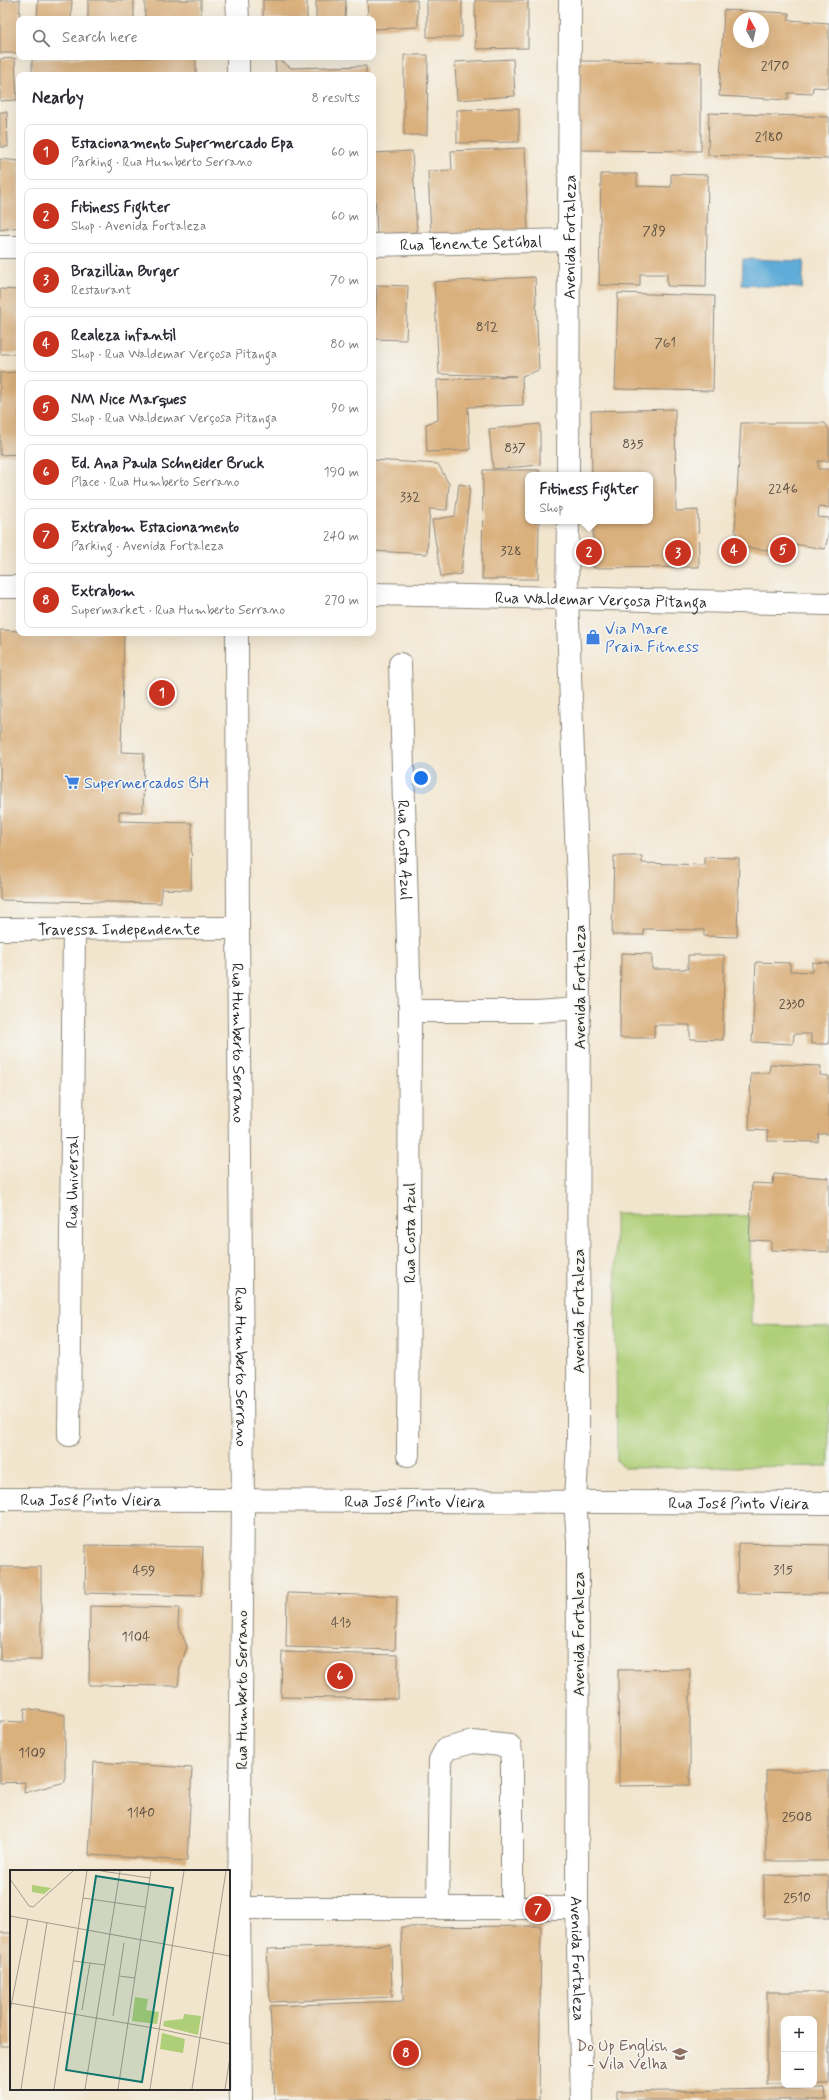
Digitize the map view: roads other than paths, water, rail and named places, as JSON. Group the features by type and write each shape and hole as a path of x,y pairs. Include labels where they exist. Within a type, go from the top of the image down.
{"street":[{"path":"237,0 238,16"},
{"name":"Avenida Fortaleza","path":"568,472 570,0"},
{"path":"238,60 238,72"},
{"name":"Rua Tenente Setúbal","path":"376,245 569,240"},
{"path":"0,247 16,247"},
{"name":"Avenida Fortaleza","path":"568,524 567,598 579,911 578,1441 575,1502 578,1540 577,1908 582,2100"},
{"path":"0,587 16,587"},
{"name":"Rua Waldemar Verçosa Pitanga","path":"376,594 829,604"},
{"name":"Rua Humberto Serrano","path":"237,636 238,928 244,1500 239,1908 240,2100"},
{"name":"Rua Costa Azul","path":"400,664 410,1011 408,1455"},
{"name":"Rua Universal","path":"69,1436 74,928"},
{"name":"Travessa Independente","path":"0,929 238,928"},
{"path":"410,1011 538,1011 579,1008"},
{"name":"Rua José Pinto Vieira","path":"0,1498 829,1503"},
{"path":"438,1908 440,1760 446,1749 472,1742 510,1746 512,1761 512,1909"},
{"path":"239,1908 577,1908"}],"water":[{"path":"743,259 804,261 802,288 742,285"}],"place":[{"name":"NM Nice Marques","path":"783,550"},
{"name":"Realeza infantil","path":"734,551"},
{"name":"Fitiness Fighter","path":"589,552"},
{"name":"Brazillian Burger","path":"678,553"},
{"name":"Via Mare Praia Fitness","path":"593,637"},
{"name":"Estacionamento Supermercado Epa","path":"162,693"},
{"name":"Supermercados BH","path":"72,782"},
{"name":"Ed. Ana Paula Schneider Bruck","path":"340,1676"},
{"name":"Extrabom Estacionamento","path":"538,1909"},
{"name":"Extrabom","path":"406,2053"},
{"name":"Do Up English - Vila Velha","path":"680,2054"}]}
